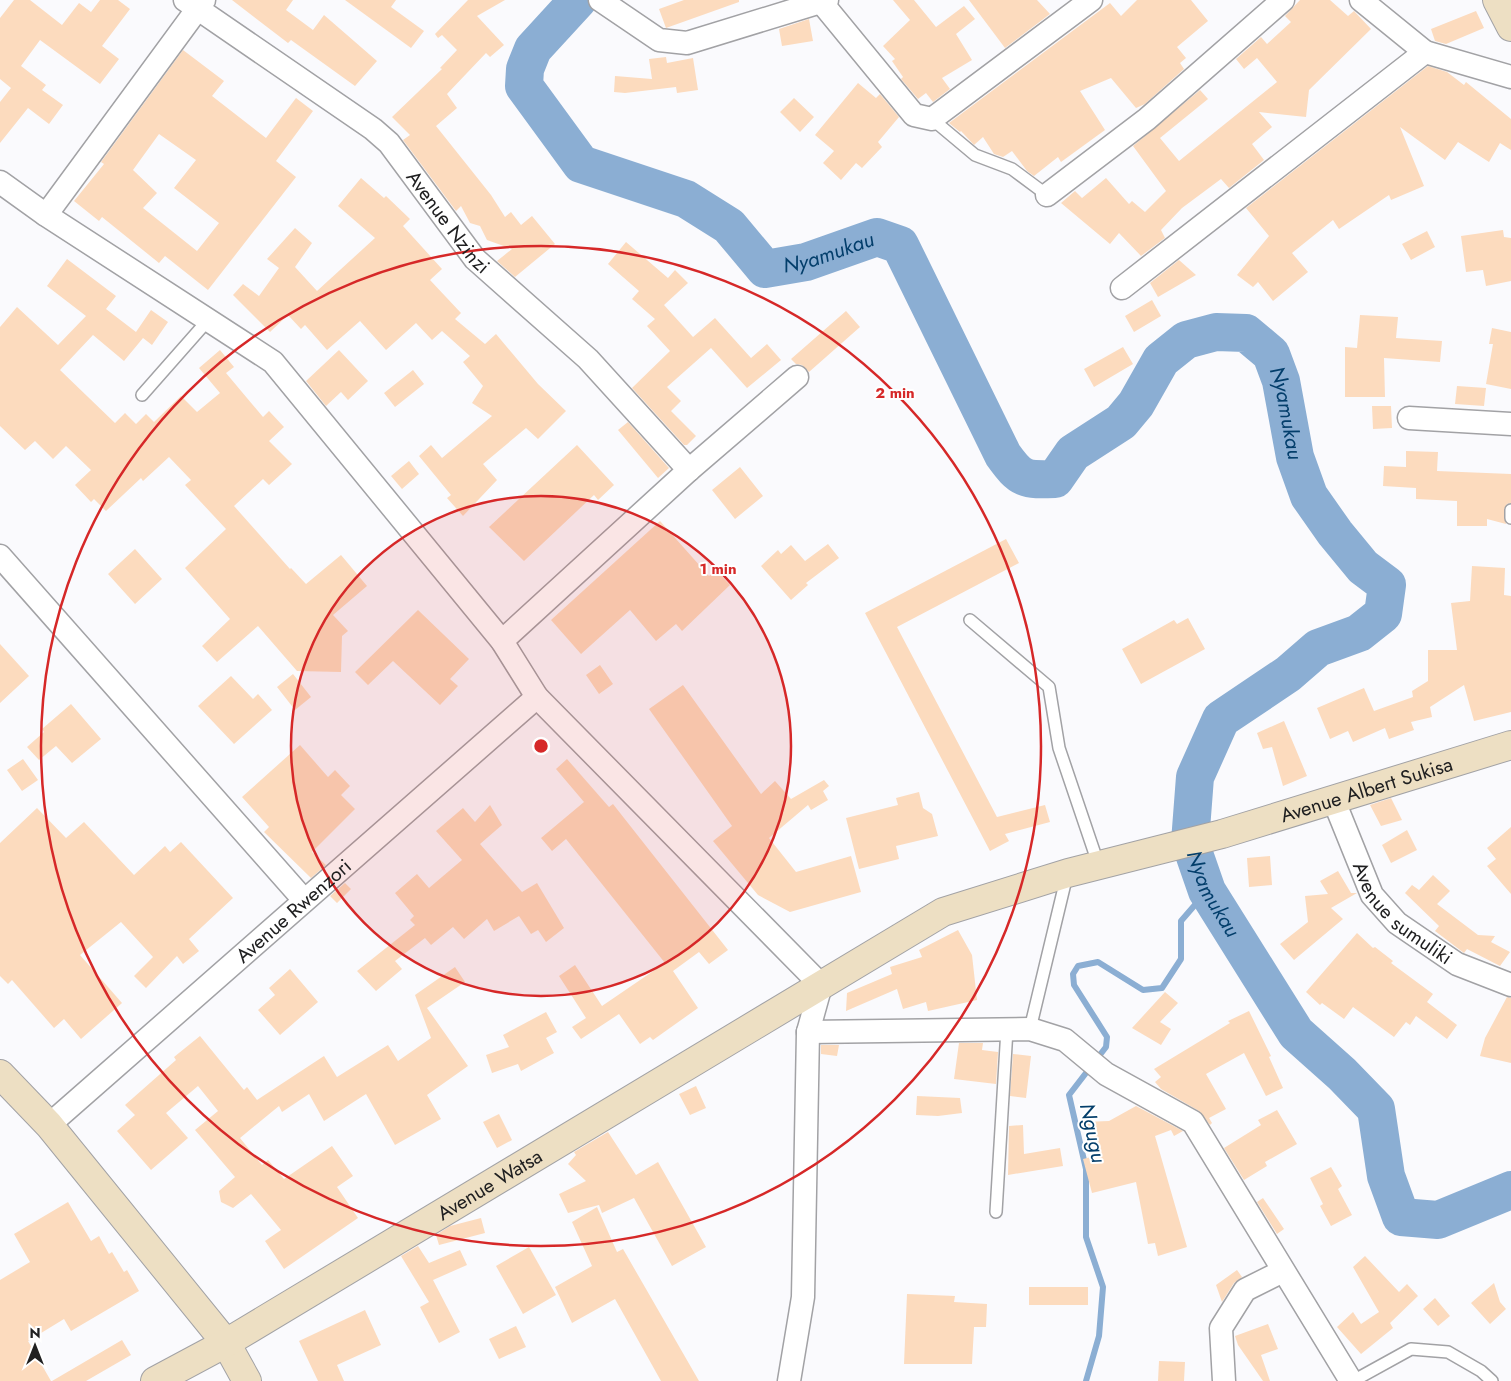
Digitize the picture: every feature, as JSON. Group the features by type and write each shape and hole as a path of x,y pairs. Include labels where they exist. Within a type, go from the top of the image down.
{"street":[{"path":"603,2 659,40 687,43 825,1 914,115 932,119 1090,0"},
{"path":"1048,195 1147,119 1283,0"},
{"path":"1360,0 1425,52 1511,77"},
{"path":"1497,0 1511,27"},
{"path":"46,215 195,3"},
{"name":"Avenue Nzinzi","path":"195,3 373,129 390,144 475,259 588,359 689,470"},
{"path":"1122,288 1425,52"},
{"path":"0,182 46,215 273,362 502,641 537,697 821,986 808,1032 802,1297 789,1381"},
{"path":"502,641 689,470 797,376"},
{"path":"1409,418 1511,424"},
{"path":"0,556 304,900"},
{"name":"Avenue Rwenzori","path":"50,1125 537,697"},
{"name":"Avenue Albert Sukisa","path":"1068,873 1222,834 1511,745"},
{"name":"Avenue sumuliki","path":"1334,801 1372,895 1397,923 1457,964 1511,985"},
{"name":"Avenue Watsa","path":"155,1381 226,1343 943,912 1068,873"},
{"path":"808,1032 1030,1029 1065,1040 1106,1074 1193,1122 1352,1381"},
{"path":"0,1074 50,1125 226,1343 247,1381"},
{"path":"1224,1381 1222,1328 1245,1290 1283,1271"}],"lane":[{"path":"932,119 975,155 1012,169 1048,195"},
{"path":"142,394 209,320"},
{"path":"1511,510 1511,518"},
{"path":"970,620 1049,687 1059,748 1099,866"},
{"path":"1030,1029 1068,873"},
{"path":"996,1212 1007,1029"},
{"path":"1352,1381 1412,1349 1448,1352 1481,1371 1492,1381"}],"building":[{"path":"14,0 30,0 62,25 79,3 91,12 100,0 118,0 130,9 102,46 119,59 100,84 40,40 21,66 46,85 42,90 63,105 49,124 28,108 0,143 0,102 11,88 0,79 0,18"},
{"path":"232,0 293,0 286,10 313,30 324,15 377,61 355,86 291,40 288,43"},
{"path":"345,0 396,0 391,7 424,31 411,48"},
{"path":"468,0 505,0 477,16 504,45 490,57 486,53 447,94 457,108 436,126 491,195 505,217 511,212 521,225 532,216 555,244 515,277 497,261 512,249 487,240 480,226 470,223 461,206 456,211 403,140 410,135 392,117 442,69 440,68 457,50 442,35 438,38 435,34"},
{"path":"684,0 739,0 739,2 666,28 659,9"},
{"path":"893,0 914,0 936,27 964,6 975,19 956,34 972,60 942,78 950,89 933,102 926,93 918,99 901,79 903,77 892,61 895,59 883,46 910,20"},
{"path":"969,0 1037,0 1050,14 1005,48"},
{"path":"1137,0 1191,0 1208,21 1177,47 1186,58 1180,63 1184,69 1145,104 1136,108 1111,78 1080,91 1105,130 1061,162 1058,157 1034,176 1027,171 1012,151 1003,157 994,154 983,137 974,145 961,131 949,123 1110,3 1121,16"},
{"path":"1300,0 1330,0 1348,16 1354,11 1371,29 1309,90 1306,117 1259,112 1272,127 1252,144 1264,160 1229,188 1221,179 1182,208 1161,230 1165,238 1141,256 1119,233 1110,244 1061,203 1075,191 1082,198 1106,178 1129,204 1132,201 1145,212 1166,191 1133,146 1200,90 1208,99 1160,138 1179,161 1277,82 1257,58 1244,69 1236,59 1261,37 1267,44 1291,22 1285,16"},
{"path":"1476,11 1484,28 1446,44 1435,41 1431,29"},
{"path":"809,19 813,41 782,46 779,29"},
{"path":"183,50 224,81 212,96 266,138 296,98 313,111 276,161 296,177 208,290 165,256 159,263 102,217 99,221 74,201 104,164 101,162","holes":["159,134 196,160 174,188 219,223 197,251 143,208 157,193 133,170"]},
{"path":"666,57 667,63 693,58 698,90 677,93 676,87 625,93 614,92 615,76 652,79 649,59"},
{"path":"1428,66 1447,72 1464,85 1466,82 1511,119 1511,150 1500,143 1489,162 1458,142 1445,160 1400,127 1424,186 1391,200 1389,195 1339,229 1333,220 1292,253 1308,272 1273,301 1258,282 1253,287 1237,275 1269,236 1246,208"},
{"path":"858,83 876,98 880,94 899,117 878,142 882,147 862,168 856,163 841,180 823,163 834,151 815,135"},
{"path":"794,98 814,117 800,132 780,112"},
{"path":"361,178 384,198 386,196 410,219 403,226 442,269 430,280 461,313 455,319 485,344 496,334 538,384 566,411 538,439 526,428 483,464 497,480 463,516 447,498 451,495 419,456 431,445 442,458 492,416 472,403 483,386 463,362 470,356 442,331 432,340 416,323 386,350 360,321 327,350 305,325 301,329 288,315 270,332 233,295 243,284 259,296 279,268 267,259 295,228 312,243 295,267 317,291 375,238 338,206"},
{"path":"1503,230 1504,237 1511,238 1511,281 1486,286 1483,270 1466,272 1461,236"},
{"path":"1427,231 1435,247 1411,260 1402,244"},
{"path":"626,242 668,278 675,270 688,283 664,305 693,337 715,318 751,358 767,344 781,360 747,388 711,348 667,387 681,401 671,411 696,436 687,445 684,445 632,388 670,351 647,326 655,319 632,299 639,291 608,264"},
{"path":"67,259 116,296 106,309 136,332 151,310 168,322 152,345 143,338 124,361 93,335 60,370 115,423 125,413 136,424 146,414 154,422 181,396 197,412 220,393 199,368 220,350 234,367 226,373 263,417 269,411 284,427 269,441 292,464 269,485 263,479 234,506 290,569 306,584 341,555 367,586 333,615 348,631 342,636 341,672 297,671 258,626 217,662 202,646 230,619 185,568 226,529 185,485 191,480 169,457 143,481 141,478 106,511 94,499 91,502 75,485 91,470 66,446 53,459 35,441 25,450 0,426 0,327 17,307 58,345 86,316 47,286"},
{"path":"1179,260 1196,275 1158,297 1150,283"},
{"path":"1152,300 1161,316 1134,332 1125,316"},
{"path":"846,311 860,327 809,372 802,365 796,364 791,359"},
{"path":"1360,315 1398,317 1396,338 1442,341 1440,362 1384,358 1385,397 1345,397 1345,347 1357,348"},
{"path":"1492,328 1511,332 1511,389 1486,384 1493,344 1489,344"},
{"path":"1123,347 1133,364 1094,387 1084,369"},
{"path":"339,350 368,381 348,400 341,392 326,406 306,381"},
{"path":"413,370 424,384 395,407 384,393"},
{"path":"1457,386 1486,388 1484,406 1455,404"},
{"path":"1372,406 1391,406 1392,428 1373,429"},
{"path":"628,422 669,468 658,478 618,430"},
{"path":"577,445 614,485 598,500 594,495 524,561 489,527"},
{"path":"1406,451 1438,452 1437,471 1511,474 1511,503 1507,504 1504,510 1506,524 1487,519 1487,526 1457,526 1457,501 1416,499 1416,488 1383,486 1384,466 1406,467"},
{"path":"409,461 419,474 402,489 391,476"},
{"path":"740,467 763,496 735,519 712,490"},
{"path":"660,521 709,576 716,570 730,585 682,631 676,624 656,641 630,610 581,654 551,620"},
{"path":"1006,539 1019,563 897,627 997,817 1045,805 1050,822 1005,834 1009,841 990,851 865,613"},
{"path":"828,544 839,558 806,583 808,585 791,600 761,566 778,550 781,554 791,545 805,561"},
{"path":"135,549 162,579 135,604 108,574"},
{"path":"1472,566 1505,568 1504,595 1511,596 1511,712 1474,721 1464,685 1430,707 1432,717 1411,722 1414,730 1389,739 1385,728 1353,742 1348,731 1330,739 1317,708 1364,688 1374,711 1413,697 1412,691 1428,681 1428,650 1457,650 1451,603 1470,601"},
{"path":"418,610 469,659 450,679 458,686 440,705 393,661 368,685 355,672"},
{"path":"1188,618 1205,649 1141,684 1122,649 1174,620 1177,624"},
{"path":"0,644 29,676 0,703"},
{"path":"600,665 613,684 599,694 586,675"},
{"path":"293,674 311,697 295,710 277,687"},
{"path":"231,676 253,699 258,694 272,710 234,744 198,706"},
{"path":"683,685 761,794 775,781 791,799 824,780 829,786 823,791 828,800 811,810 808,805 769,838 796,872 851,856 861,892 790,912 758,895 713,841 732,826 649,709"},
{"path":"71,704 101,739 72,763 56,746 39,760 27,747 44,732 42,729"},
{"path":"1284,721 1307,776 1283,786 1272,747 1263,749 1257,733"},
{"path":"300,745 328,777 335,770 350,786 341,795 355,809 312,852 326,865 311,878 264,832 269,827 242,797"},
{"path":"23,759 38,780 22,791 7,770"},
{"path":"567,759 609,807 613,804 728,950 709,964 699,952 673,971 698,1008 653,1040 650,1037 640,1044 619,1014 581,1039 572,1027 586,1018 559,976 575,965 602,1006 665,963 566,839 552,851 541,838 584,802 556,769"},
{"path":"919,792 923,808 932,814 938,836 896,846 899,859 859,869 846,818 898,805 896,798"},
{"path":"1391,798 1402,820 1381,826 1370,805"},
{"path":"490,805 502,825 480,844 522,892 537,883 564,928 546,942 538,930 531,934 519,916 494,931 487,919 464,939 453,927 431,945 425,938 395,961 402,969 376,991 357,971 415,925 410,920 414,916 395,893 417,874 429,888 462,860 436,831 463,808 475,822"},
{"path":"37,808 66,838 84,822 134,875 165,846 170,852 181,842 233,898 189,939 199,951 183,964 177,956 146,988 134,976 153,957 121,922 80,955 122,1003 81,1039 64,1019 54,1028 12,980 8,984 0,976 0,843"},
{"path":"1511,827 1511,894 1487,866 1496,859 1487,848"},
{"path":"1407,830 1417,850 1391,863 1382,845"},
{"path":"1270,856 1272,885 1249,887 1247,858"},
{"path":"1338,871 1351,893 1357,893 1331,908 1343,919 1294,960 1280,944 1308,922 1305,896 1328,894 1320,881"},
{"path":"1433,875 1450,891 1437,904 1478,935 1495,936 1491,942 1510,952 1500,966 1467,949 1464,953 1435,931 1439,926 1405,893 1412,885 1419,890"},
{"path":"345,883 351,889 337,903 330,896"},
{"path":"958,930 972,955 977,1000 928,1011 926,1002 903,1009 897,989 846,1011 847,993 892,974 890,967 922,957 919,950"},
{"path":"1357,933 1373,948 1375,947 1393,961 1391,963 1433,994 1427,1002 1457,1025 1447,1039 1416,1016 1410,1025 1406,1022 1394,1037 1353,1007 1344,1019 1322,1003 1320,1005 1306,992"},
{"path":"455,967 465,982 427,1008 468,1066 427,1095 441,1119 395,1145 366,1094 324,1121 309,1094 282,1112 279,1106 240,1138 262,1165 268,1160 284,1179 332,1146 353,1176 337,1187 358,1218 284,1269 265,1241 281,1230 251,1194 233,1208 221,1202 219,1191 235,1177 195,1130 218,1111 198,1086 166,1113 188,1138 151,1170 117,1131 135,1115 125,1105 176,1060 174,1057 200,1036 244,1090 247,1087 257,1100 324,1056 337,1077 388,1045 398,1061 431,1038 415,995"},
{"path":"290,969 318,1002 280,1035 258,1010 275,995 269,988"},
{"path":"1165,992 1178,1003 1160,1022 1171,1029 1161,1045 1132,1028"},
{"path":"1507,997 1511,998 1511,1063 1480,1056 1485,1038"},
{"path":"1249,1011 1271,1056 1269,1057 1283,1088 1266,1096 1244,1053 1206,1074 1226,1109 1209,1118 1212,1123 1210,1125 1199,1111 1161,1089 1155,1082 1161,1077 1154,1069 1230,1023 1228,1021"},
{"path":"546,1012 557,1032 546,1038 554,1053 521,1071 518,1064 492,1073 486,1055 509,1047 503,1035"},
{"path":"959,1043 983,1043 982,1050 998,1052 996,1084 954,1079"},
{"path":"821,1045 839,1045 837,1056 821,1054"},
{"path":"1013,1054 1031,1056 1026,1098 1010,1096"},
{"path":"696,1086 706,1108 690,1115 679,1094"},
{"path":"917,1096 960,1098 962,1113 938,1116 916,1115"},
{"path":"1136,1106 1183,1131 1174,1136 1171,1130 1155,1136 1187,1247 1158,1256 1155,1243 1148,1244 1136,1182 1092,1193 1083,1159 1099,1155 1083,1122 1109,1121"},
{"path":"1277,1110 1297,1144 1265,1162 1267,1166 1244,1180 1224,1148 1261,1125 1258,1120"},
{"path":"499,1114 512,1140 497,1148 483,1122"},
{"path":"1023,1125 1024,1154 1060,1148 1063,1166 1008,1175 1009,1126"},
{"path":"608,1132 636,1175 658,1162 706,1247 672,1266 634,1198 602,1213 599,1205 568,1213 559,1194 586,1181 568,1164 576,1155 574,1152"},
{"path":"1331,1167 1342,1186 1338,1189 1352,1215 1331,1226 1320,1206 1323,1204 1310,1178"},
{"path":"1263,1198 1284,1229 1277,1234 1257,1202"},
{"path":"68,1202 91,1241 99,1236 109,1254 112,1252 124,1272 127,1270 139,1291 71,1331 64,1319 28,1341 51,1381 0,1381 0,1280 30,1262 14,1234"},
{"path":"597,1207 617,1252 623,1249 699,1381 661,1381 615,1299 572,1323 555,1287 592,1266 572,1222"},
{"path":"481,1218 485,1233 439,1245 436,1235 450,1226"},
{"path":"418,1246 429,1263 460,1250 467,1265 433,1280 460,1332 439,1343 420,1307 429,1302 401,1256"},
{"path":"529,1247 556,1295 523,1314 496,1266"},
{"path":"1365,1256 1399,1292 1407,1284 1418,1296 1390,1323 1393,1328 1361,1354 1337,1327 1353,1312 1361,1324 1379,1312 1353,1267"},
{"path":"1237,1270 1242,1277 1234,1283 1222,1302 1216,1285"},
{"path":"1494,1283 1500,1302 1506,1309 1490,1324 1471,1303"},
{"path":"1029,1287 1088,1287 1088,1305 1029,1305"},
{"path":"907,1294 955,1296 954,1302 987,1304 986,1327 974,1327 972,1364 904,1364"},
{"path":"1435,1298 1450,1316 1438,1326 1423,1309"},
{"path":"365,1310 381,1345 337,1365 344,1381 318,1381 299,1341"},
{"path":"1268,1324 1278,1349 1261,1355 1270,1381 1263,1381 1238,1345 1235,1336"},
{"path":"516,1326 526,1347 499,1359 489,1339"},
{"path":"122,1340 131,1355 86,1381 52,1381"},
{"path":"1159,1361 1185,1362 1184,1381 1158,1381"}],"waterway":[{"name":"Nyamukau","path":"578,0 533,49 525,69 524,86 581,164 686,199 729,226 765,269 806,262 877,237 900,245 1003,455 1014,469 1024,477 1055,479 1073,453 1121,422 1136,404 1161,360 1186,340 1216,332 1246,333 1271,354 1281,381 1295,457 1309,496 1335,533 1363,567 1387,585 1383,614 1359,633 1318,648 1288,674 1221,719 1195,777 1190,842 1207,891 1296,1033 1342,1074 1376,1109 1386,1176 1401,1217 1438,1220 1511,1190"},
{"name":"Ngugu","path":"1086,1381 1099,1336 1103,1287 1086,1237 1086,1169 1069,1095 1106,1047 1107,1037 1074,985 1073,974 1078,966 1098,962 1143,990 1162,988 1181,959 1181,921 1207,891"}]}
